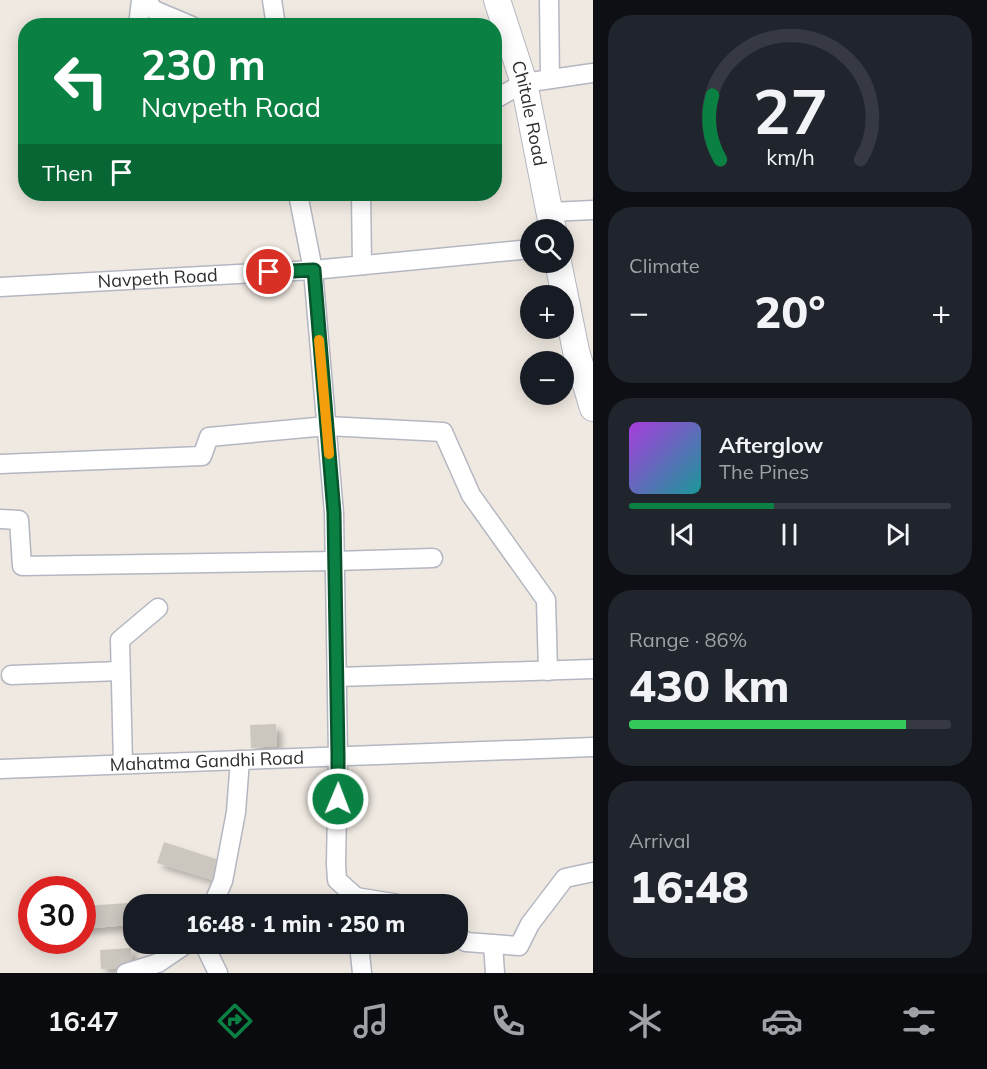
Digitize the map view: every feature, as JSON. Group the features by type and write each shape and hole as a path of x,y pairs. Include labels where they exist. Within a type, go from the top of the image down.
{"street":[{"path":"139,18 141,0"},
{"path":"146,0 154,9 174,18"},
{"path":"272,0 275,18"},
{"name":"Chitale Road","path":"497,0 500,18"},
{"path":"549,0 550,79"},
{"name":"Chitale Road","path":"504,48 524,82 551,219"},
{"path":"502,95 524,82 592,74"},
{"path":"299,201 314,270 334,513 338,756 337,879 350,894"},
{"path":"361,201 362,265"},
{"path":"558,219 592,210"},
{"name":"Navpeth Road","path":"0,287 314,270 520,250"},
{"path":"560,273 576,351 592,408"},
{"path":"0,464 202,456 209,437 327,426 443,432 471,495 546,600 548,671"},
{"path":"0,519 19,520 22,566 433,558"},
{"path":"123,764 120,640 158,608"},
{"path":"337,677 592,669"},
{"path":"11,675 120,671"},
{"name":"Mahatma Gandhi Road","path":"0,769 592,747"},
{"path":"217,894 223,880 236,812 240,760"},
{"path":"468,942 519,946 530,924 565,878 592,872"},
{"path":"493,944 495,973"},
{"path":"126,973 158,963 171,954"},
{"path":"209,954 218,973"},
{"path":"360,954 362,973"}],"building":[{"path":"276,724 277,746 251,748 250,725"},
{"path":"164,842 225,862 219,882 157,863"},
{"path":"123,903 123,926 96,928 96,905"},
{"path":"123,949 123,954 131,954 132,967 101,969 100,950"}],"slow traffic":[{"path":"319,340 329,454"}],"route":[{"path":"269,272 314,270 334,513 338,799"}]}
